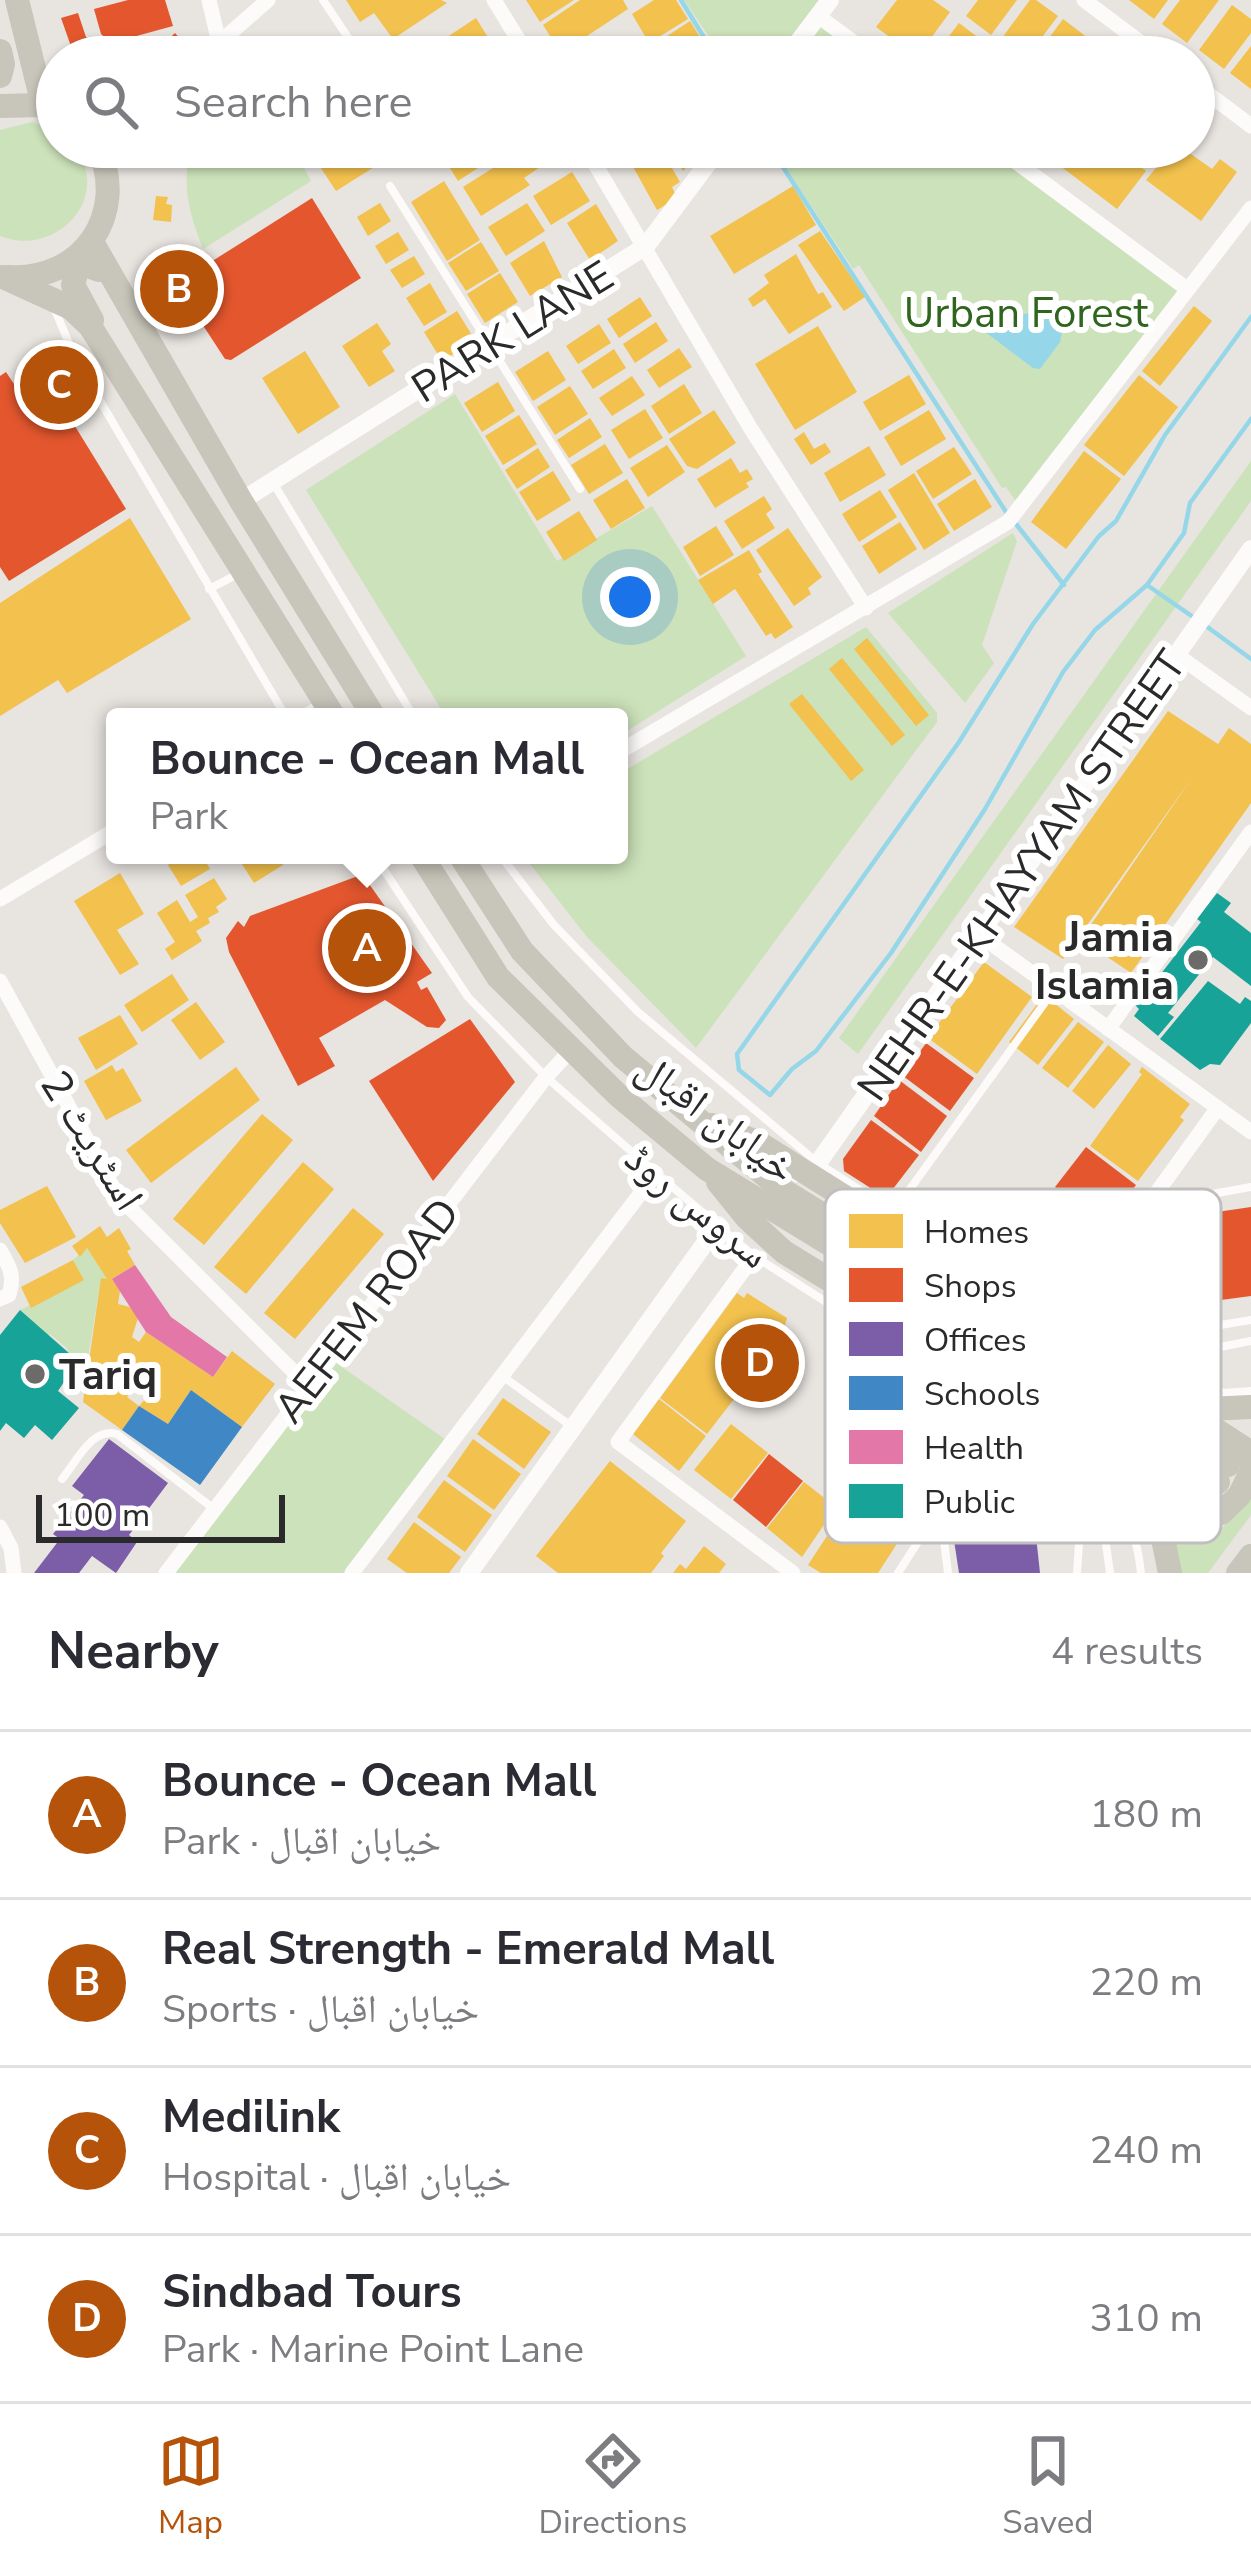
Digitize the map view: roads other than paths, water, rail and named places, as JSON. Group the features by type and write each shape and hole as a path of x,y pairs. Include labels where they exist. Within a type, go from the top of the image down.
{"main road":[{"path":"17,0 36,62"},
{"path":"0,51 0,76"},
{"path":"0,106 36,107"},
{"path":"1,276 52,273 75,260 104,220 109,196 104,168"},
{"path":"92,242 241,501 368,708"},
{"path":"112,280 85,265 77,271 73,285 106,350 242,572 318,708"},
{"path":"1,276 80,317 106,350"},
{"name":"خیابان اقبال","path":"428,864 499,976 570,1051 707,1168 825,1235"},
{"name":"خیابان اقبال","path":"466,864 521,951 623,1058 784,1191 825,1216"},
{"path":"692,1118 809,1166 844,1189"},
{"path":"707,1168 747,1218 784,1252 825,1277"},
{"path":"1221,1408 1251,1407"},
{"path":"1221,1434 1245,1449 1237,1470 1239,1496 1221,1513"},
{"path":"1164,1543 1170,1573"},
{"path":"1238,1573 1251,1556"}],"street":[{"path":"209,0 217,36"},
{"path":"227,36 268,0"},
{"path":"494,0 517,36"},
{"path":"1084,0 1132,36"},
{"path":"803,36 824,8 853,36"},
{"path":"1215,98 1251,125"},
{"path":"598,168 751,429 866,608"},
{"name":"PARK LANE","path":"241,501 646,246 704,168"},
{"path":"1024,168 1187,289"},
{"path":"628,747 1008,522 1251,208"},
{"name":"NEHR-E-KHAYYAM STREET","path":"784,1191 809,1166 978,934 1251,549"},
{"path":"1177,655 1251,708"},
{"path":"1108,1030 1251,832"},
{"path":"0,899 106,835"},
{"path":"978,934 1251,1132"},
{"name":"اسٹریٹ 2","path":"2,990 118,1196 307,1384"},
{"name":"AEFEM ROAD","path":"166,1573 307,1384 570,1051"},
{"path":"1159,1189 1217,1109"},
{"path":"352,1573 656,1173"},
{"path":"469,1573 718,1225"},
{"path":"0,1250 13,1282 9,1295 0,1299"},
{"path":"754,1256 617,1442 794,1573"},
{"path":"0,1527 11,1548 14,1573"}],"lane":[{"path":"323,0 347,36"},
{"path":"390,186 580,489"},
{"path":"50,298 76,360 281,708"},
{"path":"273,483 409,708"},
{"path":"209,589 242,572"},
{"name":"سروس روڈ","path":"380,864 468,997 545,1077 754,1256 825,1302"},
{"path":"507,864 554,925 638,1012 809,1166 853,1189"},
{"path":"909,1189 1055,989"},
{"path":"1221,1192 1251,1187"},
{"path":"1221,1325 1251,1320"},
{"path":"1221,1347 1251,1341"},
{"path":"501,1375 573,1427"},
{"path":"1221,1392 1251,1391"},
{"path":"62,1479 98,1434 108,1431 214,1509"},
{"path":"898,1573 917,1543"},
{"path":"944,1543 948,1573"},
{"path":"1077,1573 1079,1543"},
{"path":"1106,1543 1110,1573"},
{"path":"1134,1543 1141,1573"}],"water":[{"path":"1041,309 1063,326 1060,342 1040,369 976,325 978,319 1015,317"}],"waterway":[{"path":"681,0 703,36"},
{"path":"784,168 1008,515"},
{"path":"1251,317 1165,435 1116,521 1099,536 1033,624 959,742 737,1054 739,1070 770,1095 816,1051 891,953 985,809 1063,672 1095,630 1147,585 1184,533 1190,503 1251,419"},
{"path":"1016,524 1064,585"},
{"path":"1147,585 1196,619"},
{"path":"1206,626 1251,659"}],"place":[{"name":"Real Strength - Emerald Mall","path":"179,289"},
{"name":"Medilink","path":"59,385"},
{"name":"Bounce - Ocean Mall","path":"367,948"},
{"name":"Jamia Islamia","path":"1198,960"},
{"name":"Sindbad Tours","path":"760,1363"},
{"name":"Tariq","path":"35,1374"}],"park label":[{"name":"Urban Forest","path":"1026,312"}]}
